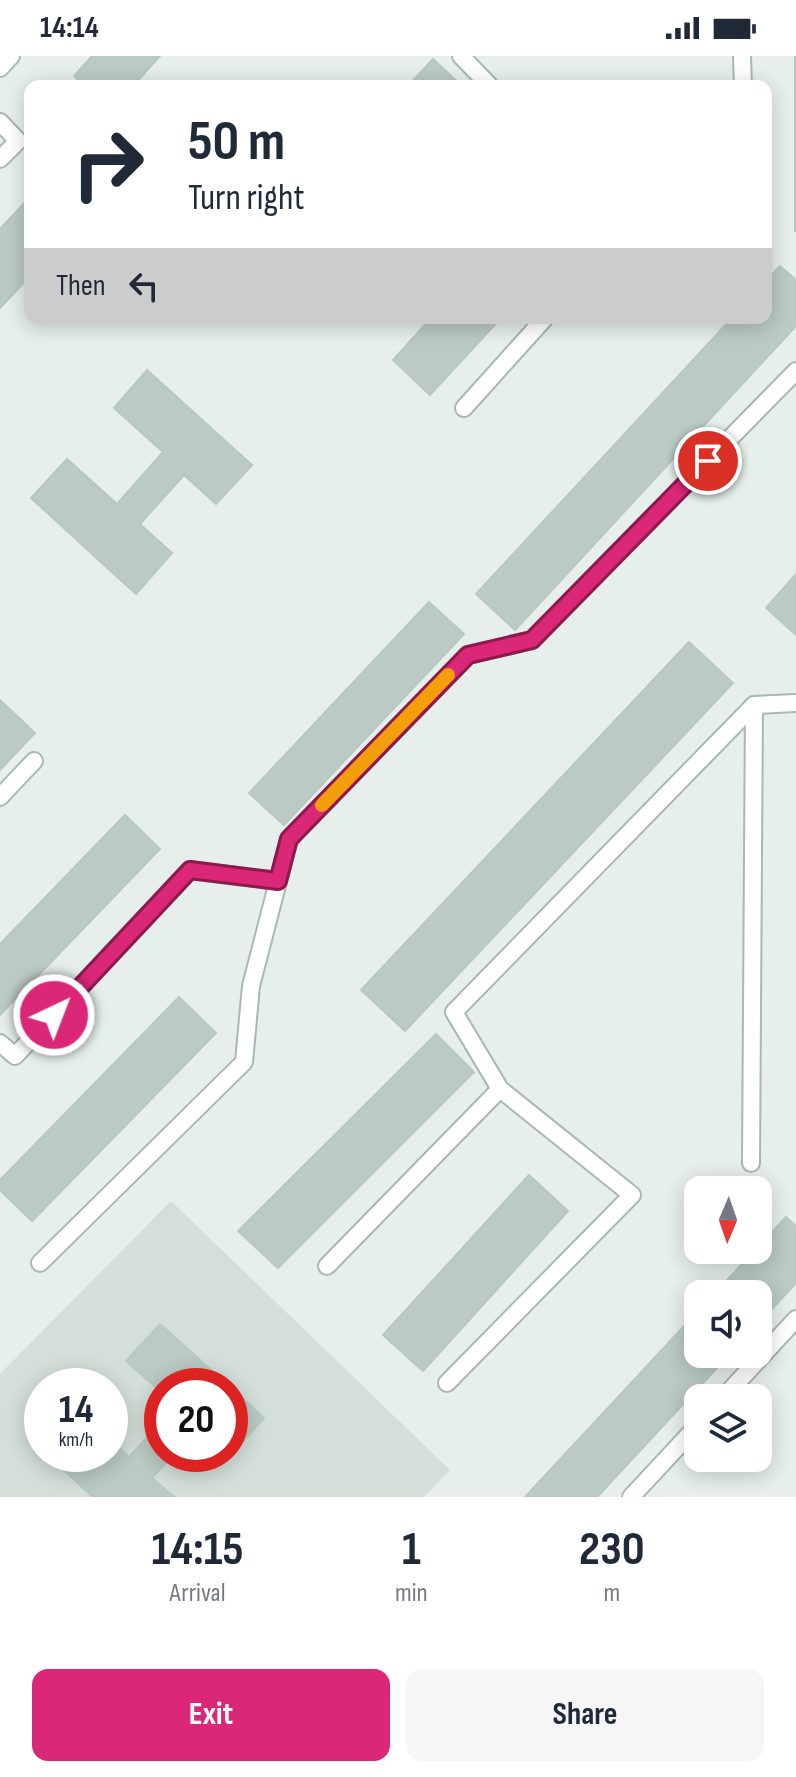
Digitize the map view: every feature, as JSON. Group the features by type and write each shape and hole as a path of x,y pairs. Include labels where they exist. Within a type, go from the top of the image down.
{"lane":[{"path":"0,68 11,56"},
{"path":"461,56 484,80"},
{"path":"742,56 743,80"},
{"path":"0,122 18,141 0,159"},
{"path":"464,408 540,324"},
{"path":"40,1263 244,1062 251,986 289,839 468,655 532,640 796,371"},
{"path":"447,1383 632,1195 500,1089 454,1012 754,705 796,703"},
{"path":"751,1163 754,705"},
{"path":"0,797 34,761"},
{"path":"0,1043 15,1056 190,870 278,881"},
{"path":"327,1266 500,1089"},
{"path":"736,1384 796,1319"},
{"path":"631,1497 684,1440"}],"shaded area":[{"path":"171,1201 450,1470 424,1497 0,1497 0,1374"}],"building":[{"path":"92,56 160,56 138,80 78,80 74,76"},
{"path":"796,56 796,231 795,231"},
{"path":"433,59 456,80 414,80"},
{"path":"24,203 24,282 0,308 0,229"},
{"path":"780,266 796,280 796,326 515,630 476,594 726,324 772,324 772,275"},
{"path":"426,324 495,324 430,395 393,360"},
{"path":"147,370 252,465 216,504 184,475 140,524 172,553 136,594 31,498 67,459 117,504 163,452 114,408"},
{"path":"796,574 796,635 766,608"},
{"path":"429,602 464,634 284,825 249,793"},
{"path":"689,642 733,683 405,1031 361,990"},
{"path":"0,700 35,733 0,770"},
{"path":"125,815 160,849 0,1015 0,944"},
{"path":"179,997 216,1033 32,1221 0,1190 0,1180"},
{"path":"436,1034 474,1072 278,1268 238,1231"},
{"path":"529,1175 568,1211 423,1371 383,1335"},
{"path":"786,1217 796,1226 796,1283 772,1309 772,1280 727,1280 742,1264 772,1264 772,1232"},
{"path":"160,1324 209,1368 144,1368 144,1377 126,1361"},
{"path":"684,1326 684,1368 717,1368 702,1384 684,1384 684,1403 597,1497 525,1497"},
{"path":"248,1403 264,1418 248,1436"},
{"path":"144,1441 144,1472 158,1472 152,1478 174,1497 93,1497 66,1472 128,1472 129,1457"}],"slow traffic":[{"path":"322,805 448,675"}],"route":[{"path":"54,1015 190,870 278,881 289,839 468,655 532,640 708,461"}]}
